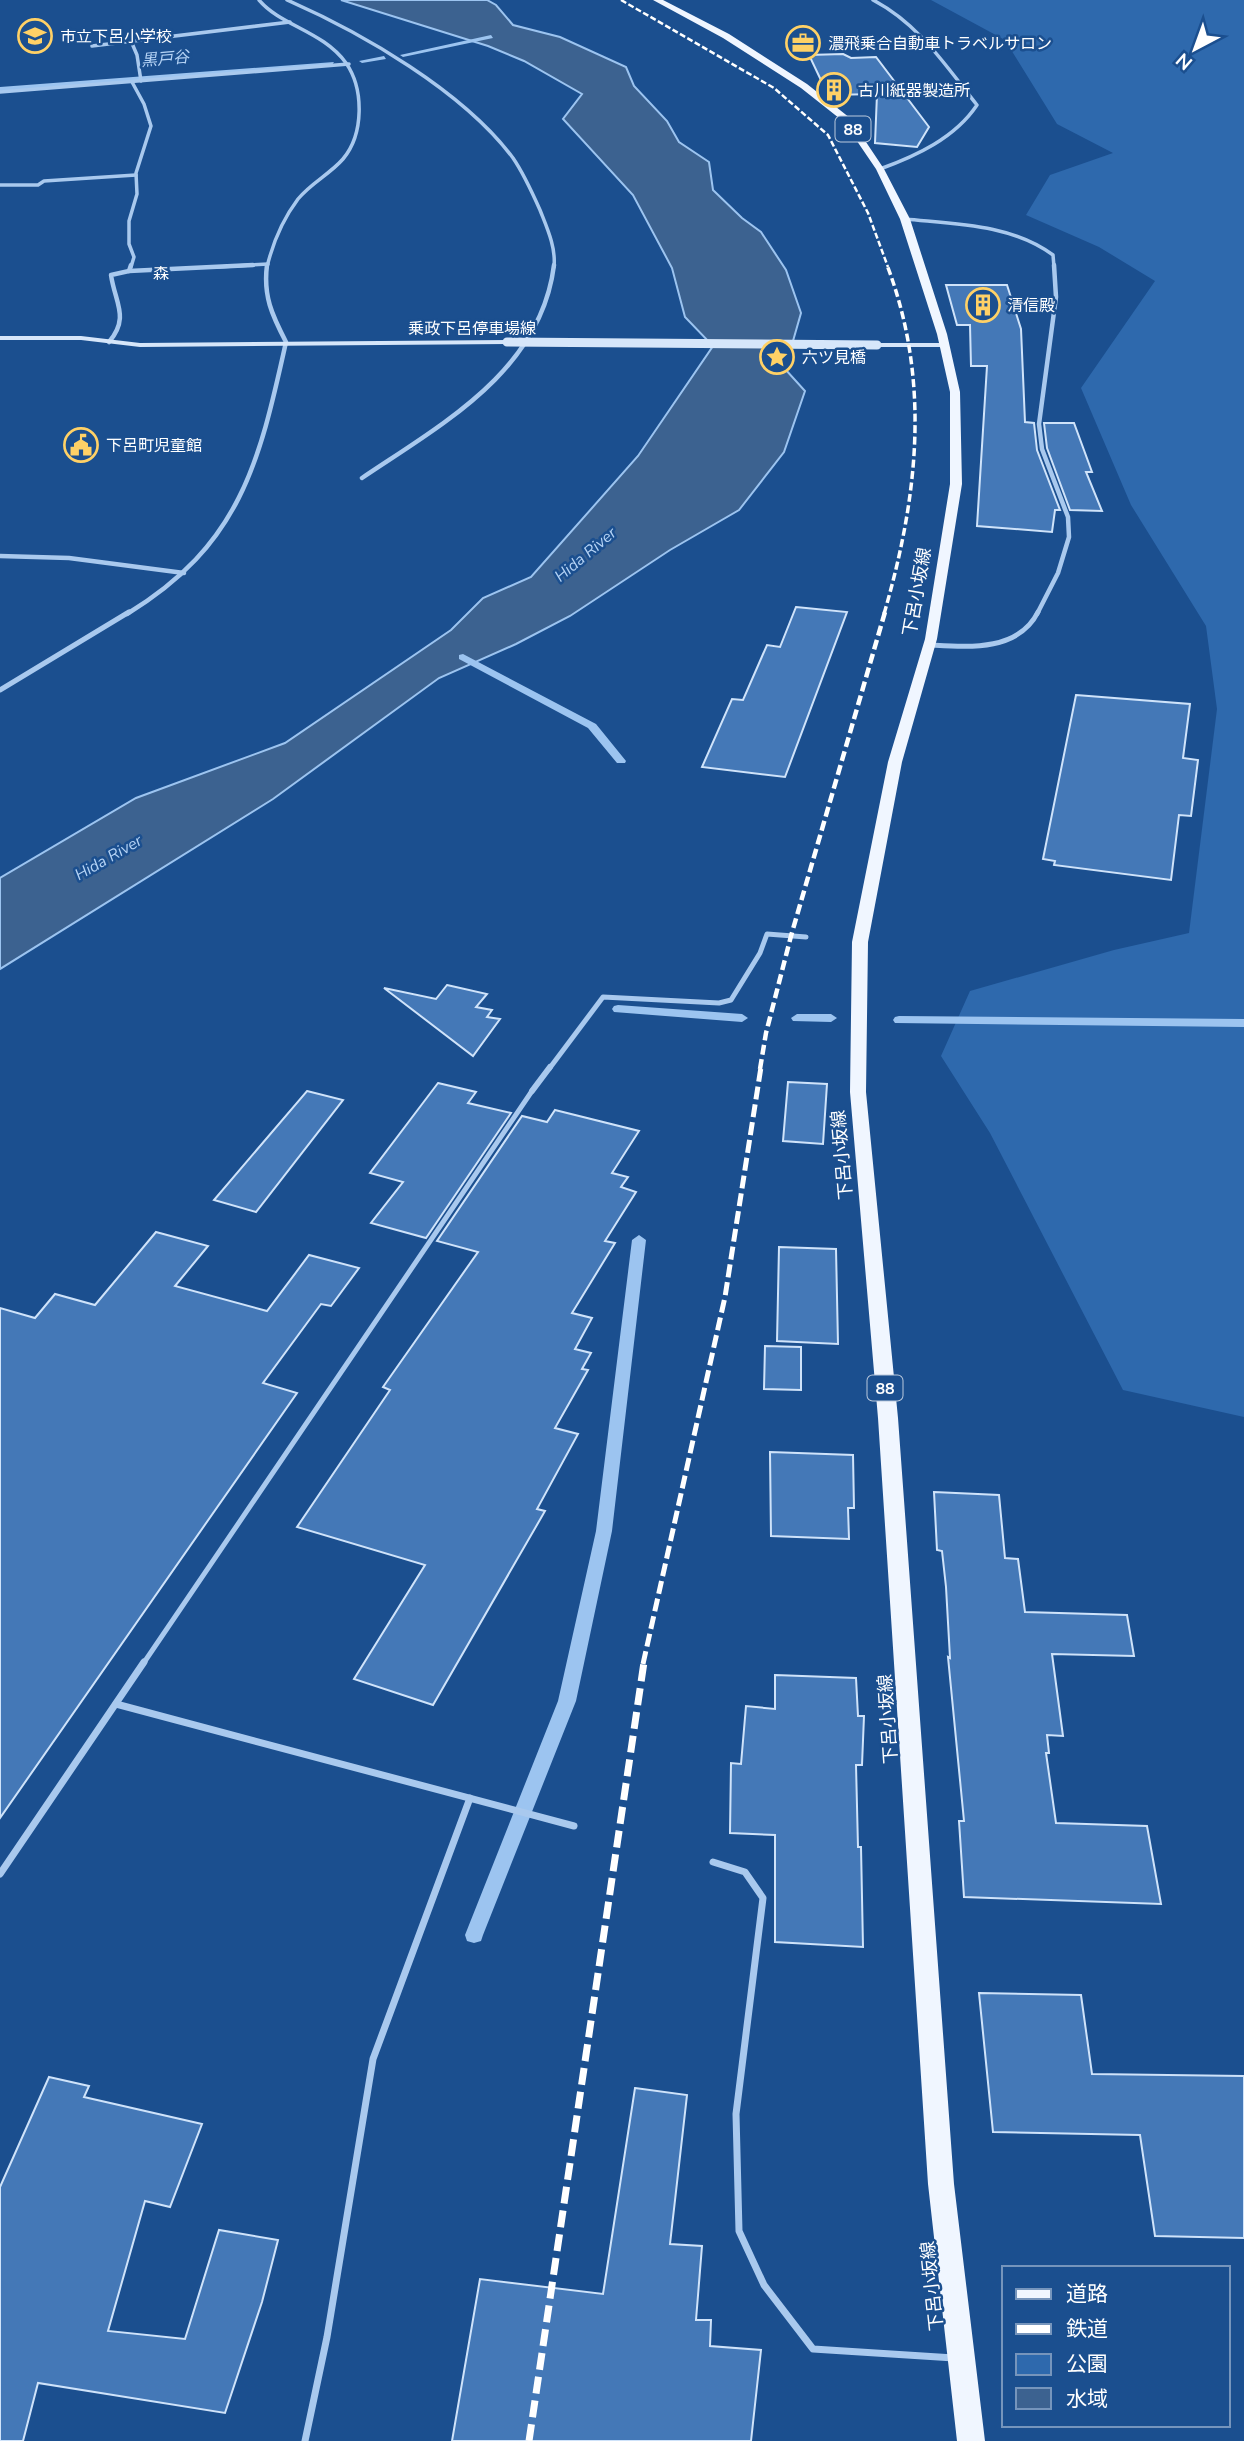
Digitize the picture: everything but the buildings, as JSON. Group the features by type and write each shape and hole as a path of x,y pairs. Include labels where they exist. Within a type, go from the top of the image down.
{"main road":[{"name":"下呂小坂線","path":"657,0 726,36 804,86 847,120 880,169 905,219 944,345 955,392 956,484 930,645 895,762 860,942 858,1092 889,1432 941,2184 971,2441"},
{"name":"乗政下呂停車場線","path":"0,338 81,338 140,345 507,342 944,345"}],"street":[{"path":"0,690 133,610 185,573 213,540 249,479 269,419 286,342 268,308 266,272 275,236 298,197 344,158 356,130 360,107 349,64 325,41 265,7 259,0"},
{"path":"286,0 366,41 450,99 484,127 513,158 533,193 555,255 538,324 513,361 489,387 362,478"},
{"path":"873,0 915,27 951,68 977,105 972,115 933,144 880,169"},
{"path":"92,46 291,22"},
{"path":"131,41 137,55 140,79"},
{"path":"0,92 349,64"},
{"path":"129,271 134,257 129,244 129,221 137,194 136,175 151,126 144,104 132,82"},
{"path":"0,185 38,185 44,181 136,175"},
{"path":"905,219 966,226 1042,244 1053,255 1056,297 1039,424 1042,449 1068,517 1069,537 1058,573 1035,618 1014,636 997,644 930,645"},
{"path":"109,342 118,333 122,313 111,275 129,271 268,264"},
{"path":"0,556 32,554 81,558 185,573"},
{"path":"532,1091 603,998 719,1003 731,1000 760,953 767,934 806,937"}],"lane":[{"path":"0,1874 532,1091"},
{"path":"116,1704 573,1826"},
{"path":"305,2441 327,2337 373,2059 470,1798"},
{"path":"713,1862 745,1872 763,1898 736,2114 739,2231 764,2284 813,2349 961,2358"}],"green space":[{"path":"931,0 1244,0 1244,1417 1123,1390 990,1133 941,1056 970,991 1114,950 1189,933 1217,709 1206,626 1131,505 1081,388 1155,281 1099,247 1026,215 1050,175 1113,153 1057,124 1005,40"}],"water":[{"name":"Hida River","path":"341,0 487,0 496,5 513,25 560,37 626,67 634,86 667,121 679,142 709,162 713,190 761,232 786,270 801,313 785,369 805,391 784,452 739,510 670,550 570,616 516,644 439,678 273,799 0,969 0,878 136,798 285,743 451,630 483,598 531,577 638,456 713,346 685,317 672,268 633,195 563,119 582,94 524,61 488,46"}],"waterway":[{"name":"黒戸谷","path":"403,55 491,37"},
{"name":"黒戸谷","path":"362,61 384,58"},
{"name":"黒戸谷","path":"0,89 332,63"},
{"path":"463,657 592,726 621,761"},
{"path":"618,1009 742,1018"},
{"path":"797,1018 831,1018"},
{"path":"899,1020 1244,1023"},
{"path":"474,1935 567,1701 604,1531 639,1240"}],"railway":[{"path":"621,0 774,88 828,135 868,213 888,267"},
{"path":"884,614 905,526 915,439 910,352 901,309 887,265"},
{"path":"760,1069 766,1033 791,936 885,612"},
{"path":"643,1664 725,1297 761,1067"},
{"path":"529,2441 644,1662"}],"place":[{"name":"市立下呂小学校","path":"35,36"},
{"name":"濃飛乗合自動車トラベルサロン","path":"803,43"},
{"name":"古川紙器製造所","path":"834,90"},
{"name":"清信殿","path":"983,305"},
{"name":"六ツ見橋","path":"777,357"},
{"name":"下呂町児童館","path":"81,445"}],"district":[{"name":"森","path":"161,273"}]}
